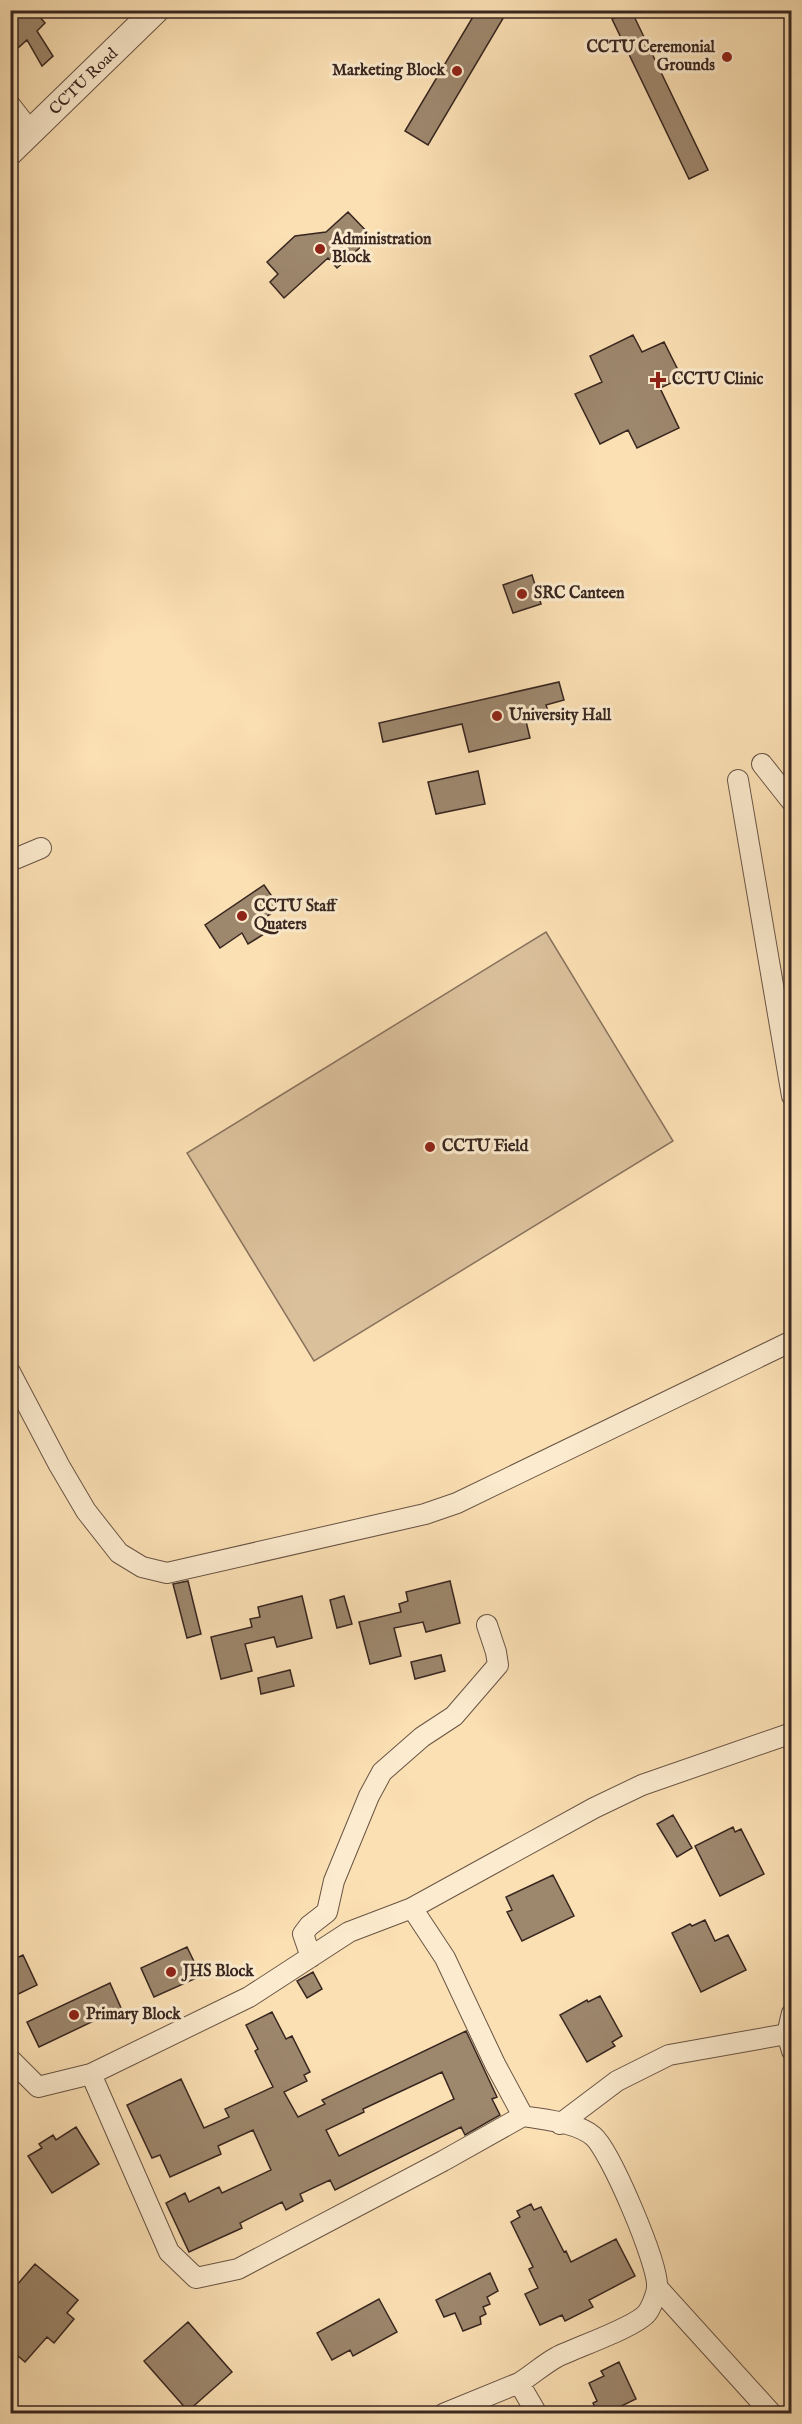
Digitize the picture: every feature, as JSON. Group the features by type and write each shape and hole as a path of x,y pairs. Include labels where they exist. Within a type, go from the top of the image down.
{"street":[{"name":"CCTU Road","path":"10,152 156,10"},
{"path":"10,105 31,132"},
{"path":"762,764 792,802"},
{"path":"738,780 792,1096"},
{"path":"10,861 42,848"},
{"path":"10,1372 58,1465 86,1511 119,1553 142,1567 167,1573 424,1514 457,1503 792,1341"},
{"path":"311,1957 303,1934 309,1926 327,1912 334,1881 369,1796 382,1772 422,1737 454,1716 498,1665 487,1625"},
{"path":"10,2059 38,2087 91,2074 249,1997 349,1932 412,1908 594,1808 642,1785 792,1733"},
{"path":"412,1908 445,1958 495,2064 523,2116"},
{"path":"561,2124 617,2081 669,2055 789,2043 792,2013"},
{"path":"91,2074 169,2252 196,2278 238,2269 443,2161 523,2116 579,2128 593,2136 604,2149 633,2212 653,2266 657,2287 648,2313 556,2358 519,2383 443,2414"},
{"path":"657,2287 772,2414"},
{"path":"519,2383 537,2414"}],"shaded area":[{"name":"CCTU Field","path":"546,932 673,1141 314,1361 187,1153"}],"building":[{"path":"10,10 34,10 45,23 37,31 53,56 42,66 27,40 10,55"},
{"name":"Marketing Block","path":"477,10 508,10 428,145 405,131"},
{"path":"631,10 708,170 689,179 612,19"},
{"name":"Administration Block","path":"348,212 372,237 337,268 328,258 284,298 270,282 278,274 267,262 295,236 326,232"},
{"path":"633,335 642,352 664,342 682,378 660,388 679,428 637,448 628,430 600,444 575,394 602,382 590,356"},
{"name":"SRC Canteen","path":"532,575 541,604 513,613 503,585"},
{"path":"559,682 564,700 546,705 548,711 525,717 530,738 469,752 462,724 383,742 379,723"},
{"path":"478,771 485,804 436,814 428,782"},
{"name":"CCTU Staff Quaters","path":"264,885 280,908 256,923 264,934 248,944 242,933 220,948 205,925"},
{"path":"188,1581 201,1634 187,1638 173,1584"},
{"path":"450,1581 460,1623 426,1632 423,1622 394,1628 401,1656 370,1664 359,1622 401,1612 399,1604 408,1601 406,1592"},
{"path":"302,1596 312,1638 277,1647 274,1637 245,1644 252,1671 221,1679 211,1637 252,1627 250,1619 260,1617 258,1607"},
{"path":"344,1596 352,1624 337,1628 330,1600"},
{"path":"441,1655 445,1671 415,1679 411,1662"},
{"path":"290,1670 294,1686 261,1694 258,1678"},
{"path":"673,1815 692,1848 677,1857 657,1824"},
{"path":"733,1827 735,1832 741,1829 764,1874 720,1896 695,1846"},
{"path":"553,1875 574,1916 522,1941 507,1912 512,1910 506,1897"},
{"path":"705,1920 715,1941 728,1935 746,1970 701,1992 672,1933"},
{"name":"JHS Block","path":"187,1947 201,1976 154,1997 141,1968"},
{"path":"23,1955 37,1985 10,1998 10,1961"},
{"path":"313,1972 322,1989 307,1998 297,1981"},
{"name":"Primary Block","path":"110,1983 121,2008 39,2047 27,2022"},
{"path":"600,1996 622,2036 612,2042 615,2046 587,2062 560,2015 587,2000 588,2002"},
{"path":"272,2012 286,2039 292,2036 310,2072 304,2075 307,2081 284,2092 298,2117 325,2104 322,2100 466,2031 497,2097 492,2099 500,2115 465,2135 461,2127 335,2190 330,2180 300,2194 303,2201 286,2210 282,2202 240,2223 242,2228 189,2252 166,2203 185,2193 189,2202 219,2187 222,2193 271,2170 253,2130 218,2146 221,2154 170,2177 160,2155 152,2158 127,2105 181,2079 204,2128 229,2117 225,2109 273,2087 255,2051 258,2049 246,2025","holes":["442,2072 454,2099 339,2156 326,2130 364,2112 363,2109"]},
{"path":"76,2127 99,2164 52,2193 28,2156 42,2148 39,2144 53,2135 56,2140"},
{"path":"531,2204 534,2210 541,2207 571,2262 616,2239 635,2276 589,2300 593,2307 565,2321 562,2315 540,2325 525,2294 538,2288 529,2269 533,2267 511,2222 520,2217 517,2211"},
{"path":"35,2264 78,2300 67,2313 74,2319 54,2343 47,2337 25,2362 18,2356 10,2365 10,2293"},
{"path":"490,2273 498,2291 487,2297 490,2304 483,2307 486,2314 480,2317 481,2324 463,2331 455,2313 444,2317 436,2300"},
{"path":"379,2299 397,2332 353,2356 350,2350 332,2360 317,2333"},
{"path":"188,2322 232,2372 188,2411 144,2361"},
{"path":"619,2362 636,2399 605,2414 598,2414 593,2403 597,2401 589,2383 604,2376 601,2371"}],"place":[{"name":"CCTU Ceremonial Grounds","path":"727,57"},
{"name":"Marketing Block","path":"457,71"},
{"name":"Administration Block","path":"320,249"},
{"name":"CCTU Clinic","path":"658,380"},
{"name":"SRC Canteen","path":"522,594"},
{"name":"University Hall","path":"497,716"},
{"name":"CCTU Staff Quaters","path":"242,916"},
{"name":"CCTU Field","path":"430,1147"},
{"name":"JHS Block","path":"171,1972"},
{"name":"Primary Block","path":"74,2015"}]}
